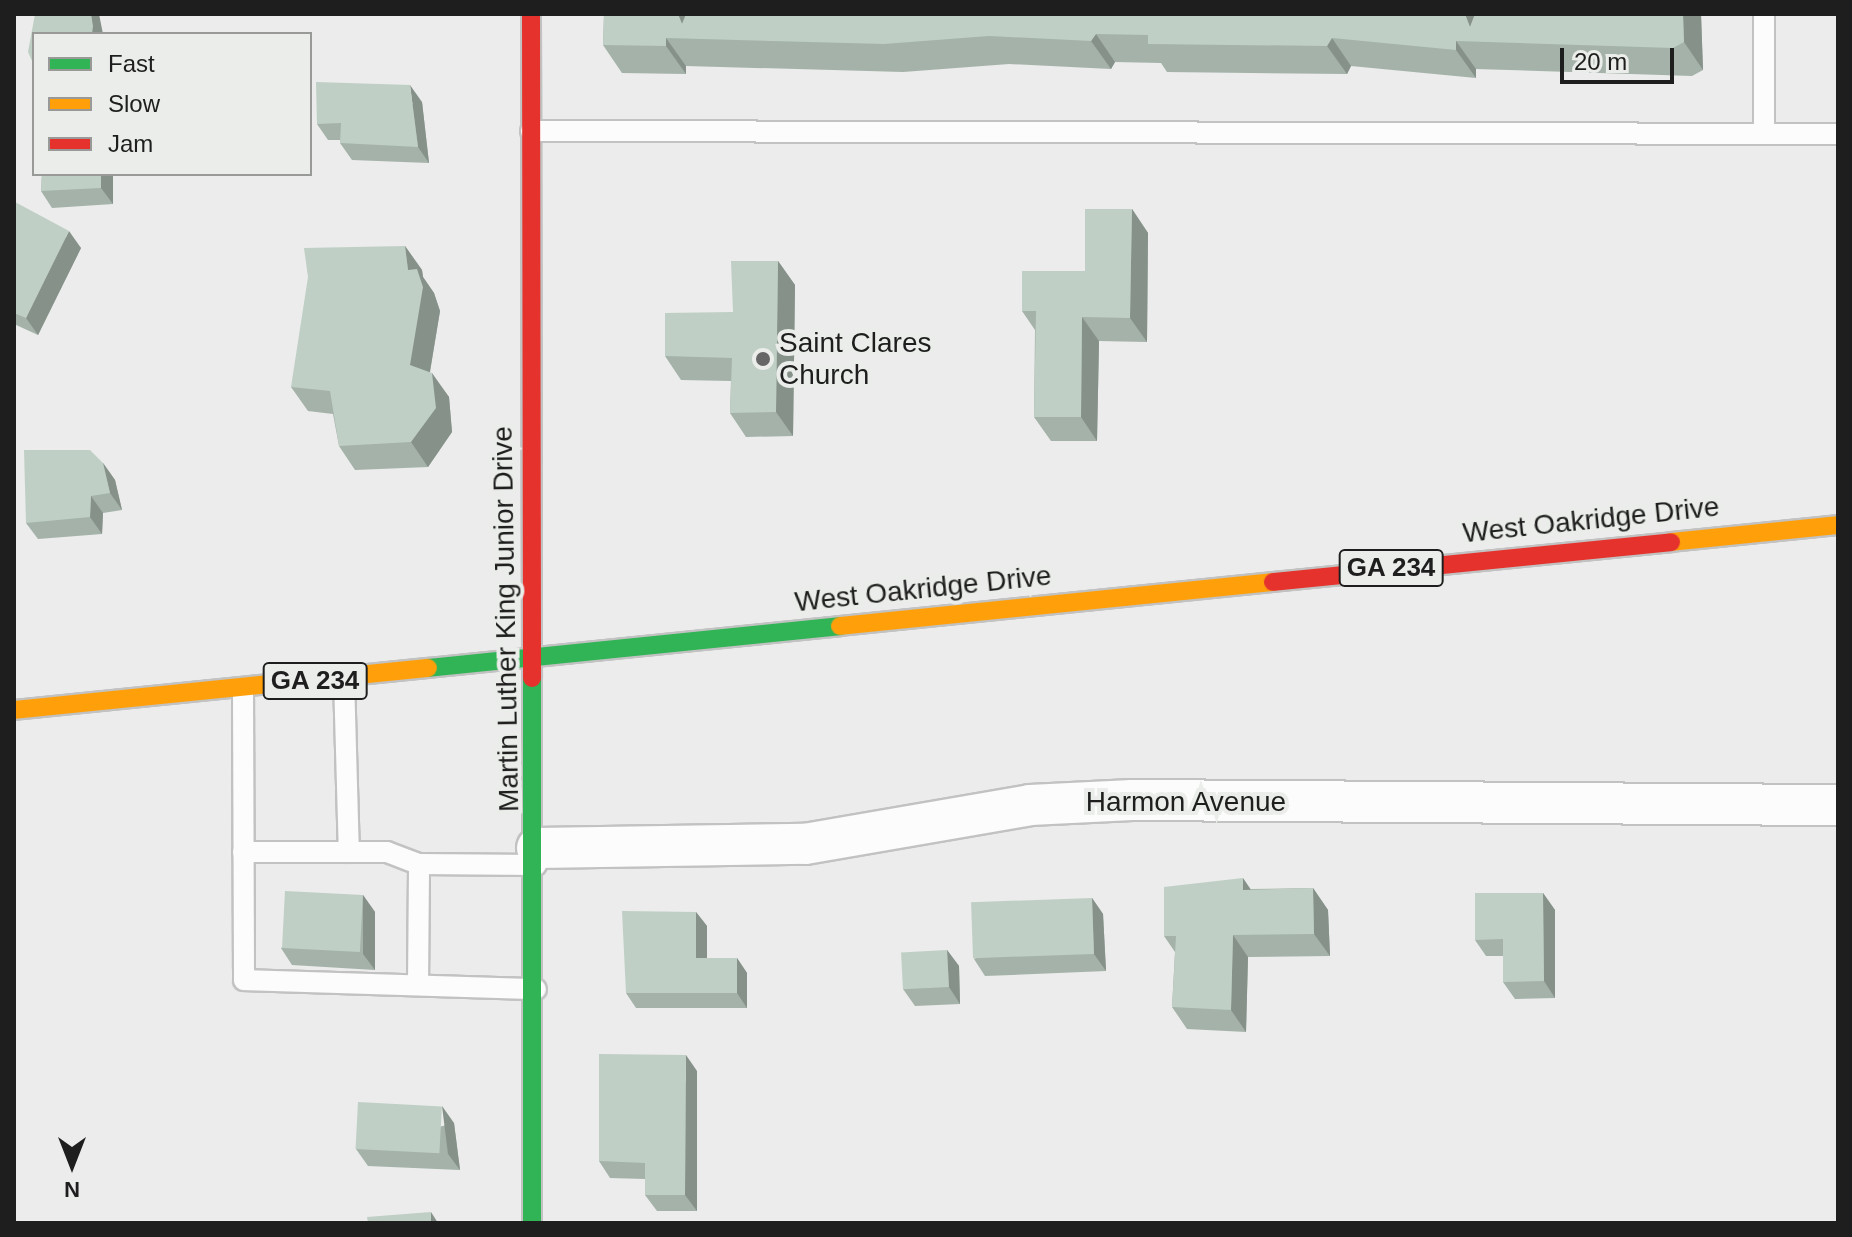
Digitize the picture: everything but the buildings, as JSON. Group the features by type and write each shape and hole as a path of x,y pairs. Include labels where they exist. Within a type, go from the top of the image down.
{"main road":[{"name":"Martin Luther King Junior Drive","path":"531,14 533,658 537,857 532,1223"},
{"name":"West Oakridge Drive","path":"14,710 1838,525"}],"street":[{"name":"Harmon Avenue","path":"537,857 805,844 1030,805 1132,800 1838,805"}],"lane":[{"path":"1764,14 1764,134"},
{"path":"531,131 1838,134"},
{"path":"344,678 349,852"},
{"path":"243,689 244,980 536,989"},
{"path":"243,852 387,852 419,864 537,857"},
{"path":"418,985 419,864"}],"traffic: fast":[{"path":"428,668 840,626"},
{"path":"532,678 532,1223"}],"traffic: slow":[{"path":"1671,542 1838,525"},
{"path":"840,626 1273,582"},
{"path":"14,710 428,668"}],"traffic: jam":[{"path":"531,14 532,678"},
{"path":"1273,582 1671,542"}],"place":[{"name":"Saint Clares Church","path":"763,359"}]}
